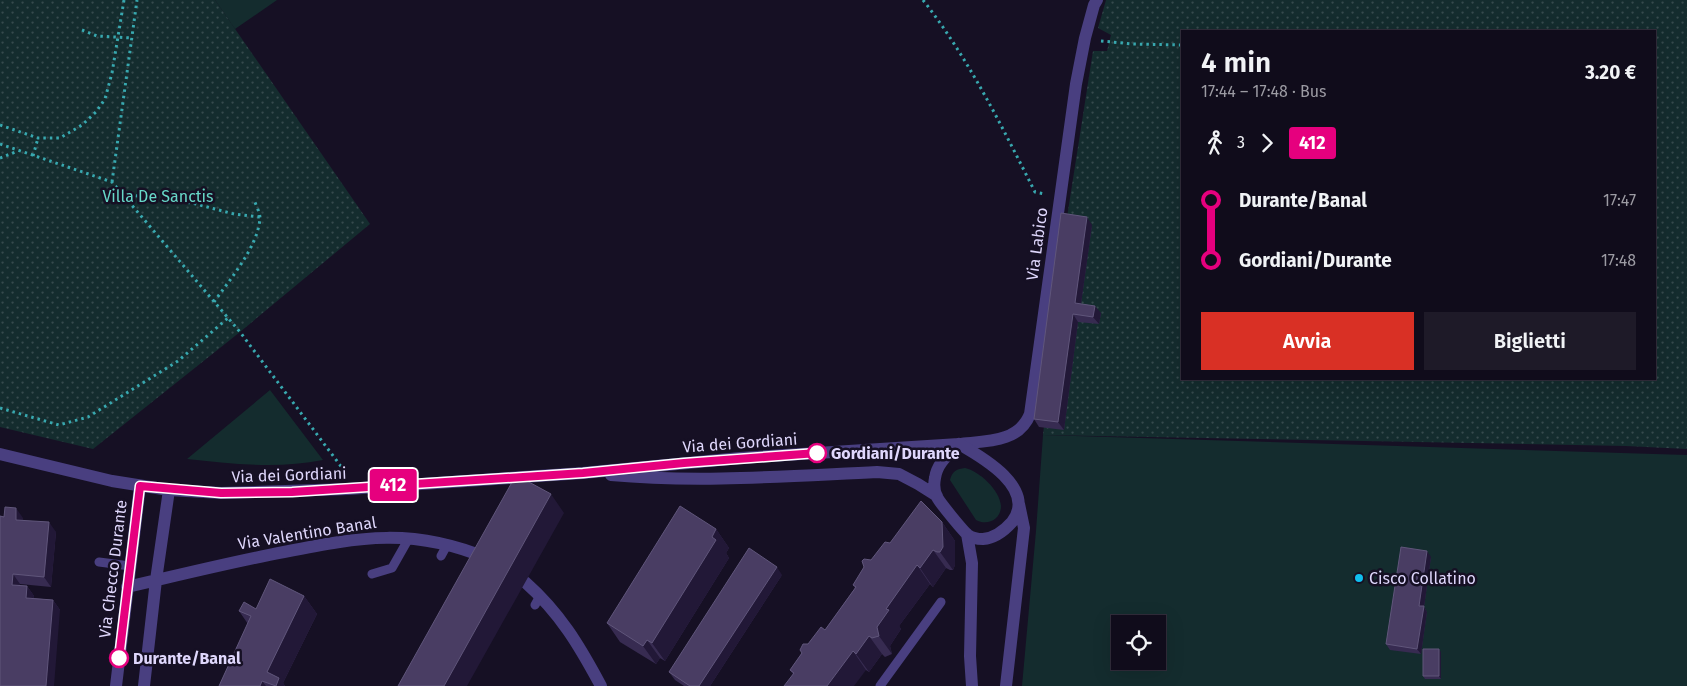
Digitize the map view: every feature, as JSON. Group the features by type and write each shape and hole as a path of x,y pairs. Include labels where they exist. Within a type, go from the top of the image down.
{"street":[{"name":"Via Labico","path":"959,444 1005,437 1020,430 1028,420 1076,84 1085,38 1094,5 1098,0"},
{"name":"Via dei Gordiani","path":"0,454 140,486 221,493 292,492 583,473 740,458 959,444"},
{"path":"972,686 970,656 972,563 970,546 967,534 937,496 935,483 937,469 959,444 996,467 1008,481 1019,502 1024,528 1006,686"},
{"name":"Via dei Gordiani","path":"583,473 648,478 695,479 877,472 898,474 937,496"},
{"name":"Via Checco Durante","path":"116,686 140,486"},
{"path":"144,686 156,580 170,490"},
{"path":"967,534 975,538 984,539 1000,533 1016,516 1019,502"},
{"name":"Via Valentino Banal","path":"127,587 227,563 369,537 409,538 444,550 468,550 492,560"},
{"path":"525,582 538,601 550,605 572,634 601,686"}],"lane":[{"path":"372,574 392,568 409,538"},
{"path":"98,562 130,566"},
{"path":"880,686 941,602"}],"path":[{"path":"0,126 38,138 60,138 82,125 96,112 104,99 112,74 124,0"},
{"path":"112,182 137,0"},
{"path":"922,0 934,15 986,95 1035,192 1060,196"},
{"path":"82,30 97,36 132,38"},
{"path":"1085,38 1133,44 1181,45"},
{"path":"33,156 38,138"},
{"path":"0,144 112,182 228,318 347,475"},
{"path":"0,158 20,151"},
{"path":"122,194 192,202 234,214 260,217"},
{"path":"214,302 243,261 256,234 260,217 254,200"},
{"path":"0,408 59,425 88,417 178,361 228,318"}],"green space":[{"name":"Villa De Sanctis","path":"0,0 215,0 370,224 240,332 93,449 0,427"},
{"path":"215,0 277,0 235,29"},
{"path":"1106,0 1687,0 1687,449 1626,446 1043,435 1068,211 1093,51 1107,51 1111,35 1098,28"},
{"path":"270,390 323,460 272,465 187,459"},
{"name":"Cisco Collatino","path":"1043,435 1687,455 1687,686 1022,686"},
{"path":"965,468 988,482 1000,500 999,515 989,522 976,520 950,480 955,471"}],"building":[{"path":"1061,213 1087,217 1075,303 1095,306 1093,317 1073,314 1058,422 1034,419"},
{"path":"516,475 551,494 444,686 398,686"},
{"path":"921,501 942,522 943,547 940,552 933,550 920,568 917,565 886,609 889,610 877,627 879,636 872,638 869,636 856,654 853,651 827,686 784,686 794,673 790,670 802,653 800,650 803,644 808,644 821,627 825,630 856,587 853,585 864,567 862,561 864,559 871,560 885,542 890,543"},
{"path":"680,506 716,529 712,537 716,540 652,643 647,640 643,646 607,623"},
{"path":"5,507 16,508 16,520 49,522 44,577 13,574 12,585 27,586 26,598 53,600 46,686 0,686 0,516 4,517"},
{"path":"1401,547 1427,551 1419,606 1424,606 1417,649 1386,644"},
{"path":"749,548 777,567 699,686 690,686 669,672"},
{"path":"270,579 304,596 267,672 279,678 276,686 262,681 260,686 219,686 251,616 239,611 244,602 256,609"},
{"path":"1423,649 1439,649 1439,676 1423,676"}],"bus line":[{"name":"412","path":"119,658 140,486 221,493 292,492 583,473 632,467 817,453"}],"place":[{"name":"Gordiani/Durante","path":"817,453"},
{"name":"Cisco Collatino","path":"1359,578"},
{"name":"Durante/Banal","path":"119,658"}]}
